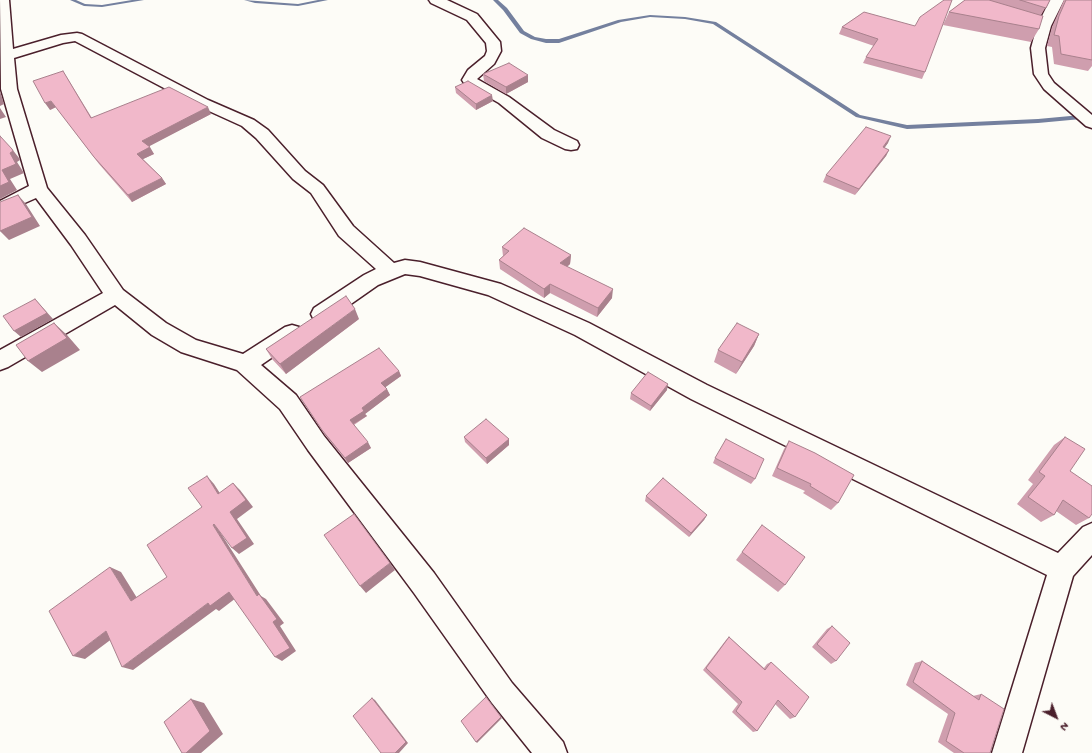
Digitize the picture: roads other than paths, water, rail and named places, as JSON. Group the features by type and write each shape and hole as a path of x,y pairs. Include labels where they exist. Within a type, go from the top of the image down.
{"street":[{"path":"2,0 6,56 4,90 39,189 116,295 173,338 209,354 245,364 288,402 316,443 424,583 502,693 552,753"},
{"path":"436,0 458,9 472,17 493,42 494,51 489,61 473,73 469,80 504,100 548,134 571,145"},
{"path":"1057,0 1039,25 1038,63 1041,74 1049,86 1092,123"},
{"path":"6,56 61,39 77,37 203,103 248,123 262,134 299,175 317,188 346,231 390,271"},
{"path":"0,208 39,189"},
{"path":"245,364 371,280 390,271 405,268 420,269 494,289 582,329 699,392 1062,569"},
{"path":"0,361 116,295"},
{"path":"1007,753 1062,569 1092,536"}],"waterway":[{"path":"72,0 84,5 102,6 142,0"},
{"path":"246,0 298,5 326,0"},
{"path":"495,0 505,9 522,32 533,38 546,41 559,41 620,21 650,16 685,18 714,23 858,116 907,127 1038,121 1092,116"}]}
